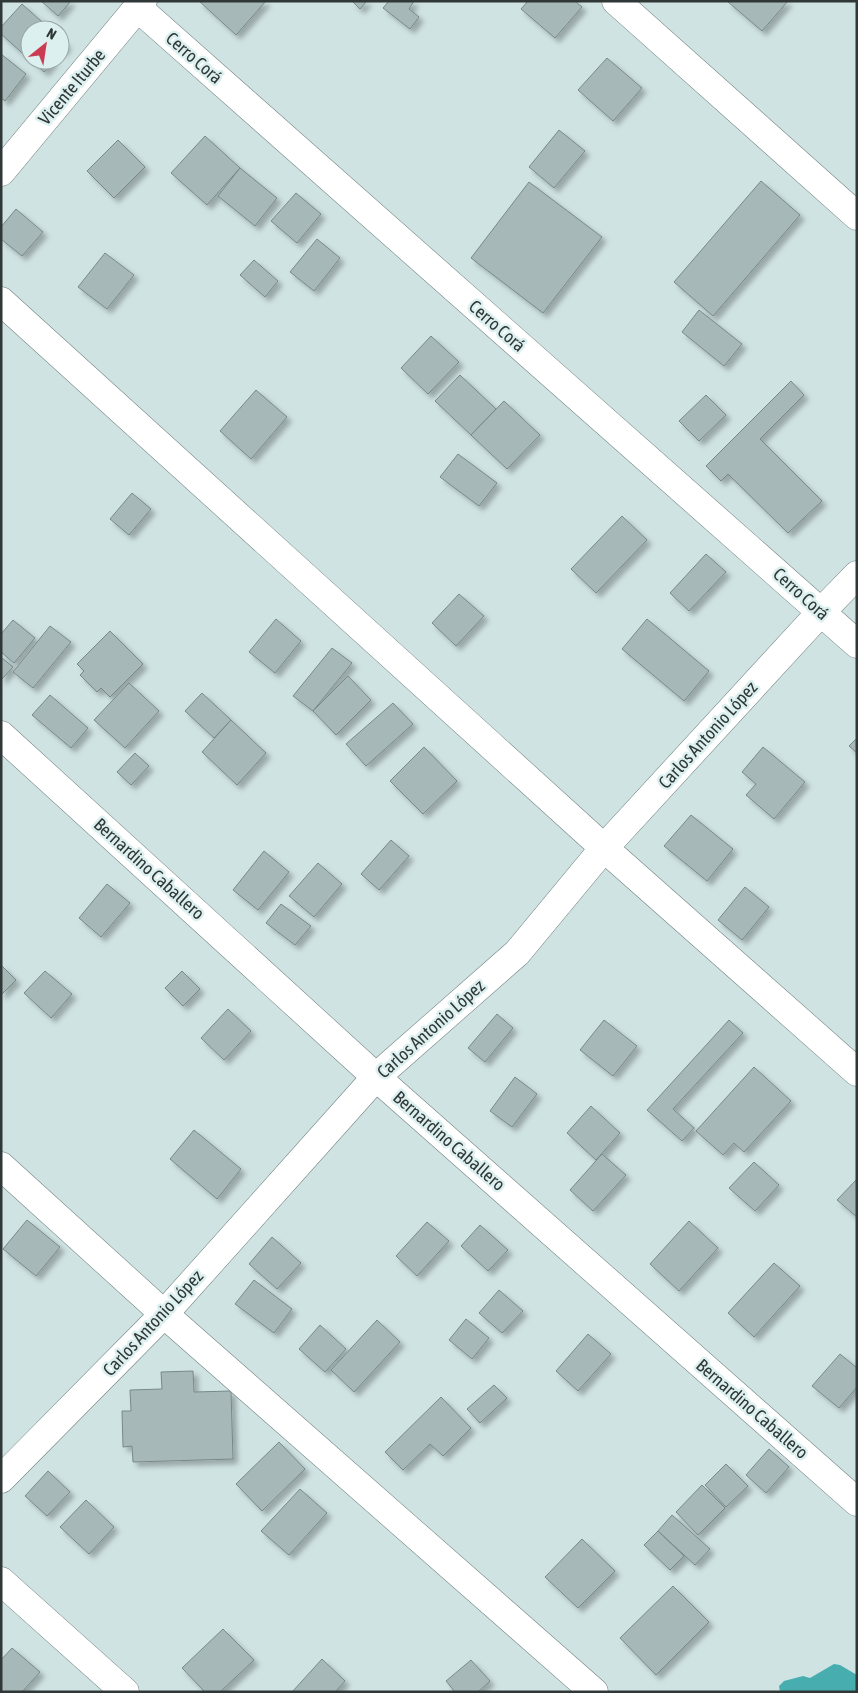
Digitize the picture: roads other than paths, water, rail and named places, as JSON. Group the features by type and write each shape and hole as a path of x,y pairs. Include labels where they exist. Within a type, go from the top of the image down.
{"street":[{"path":"616,1 857,216"},
{"name":"Vicente Iturbe","path":"1,172 140,5"},
{"name":"Cerro Corá","path":"140,5 857,644"},
{"path":"1,301 604,848 857,1072"},
{"name":"Carlos Antonio López","path":"1,1479 164,1314 376,1077 516,953 604,848 857,575"},
{"name":"Bernardino Caballero","path":"1,735 376,1077 857,1502"},
{"path":"1,1166 164,1314 594,1692"},
{"path":"1,1581 125,1692"}]}
